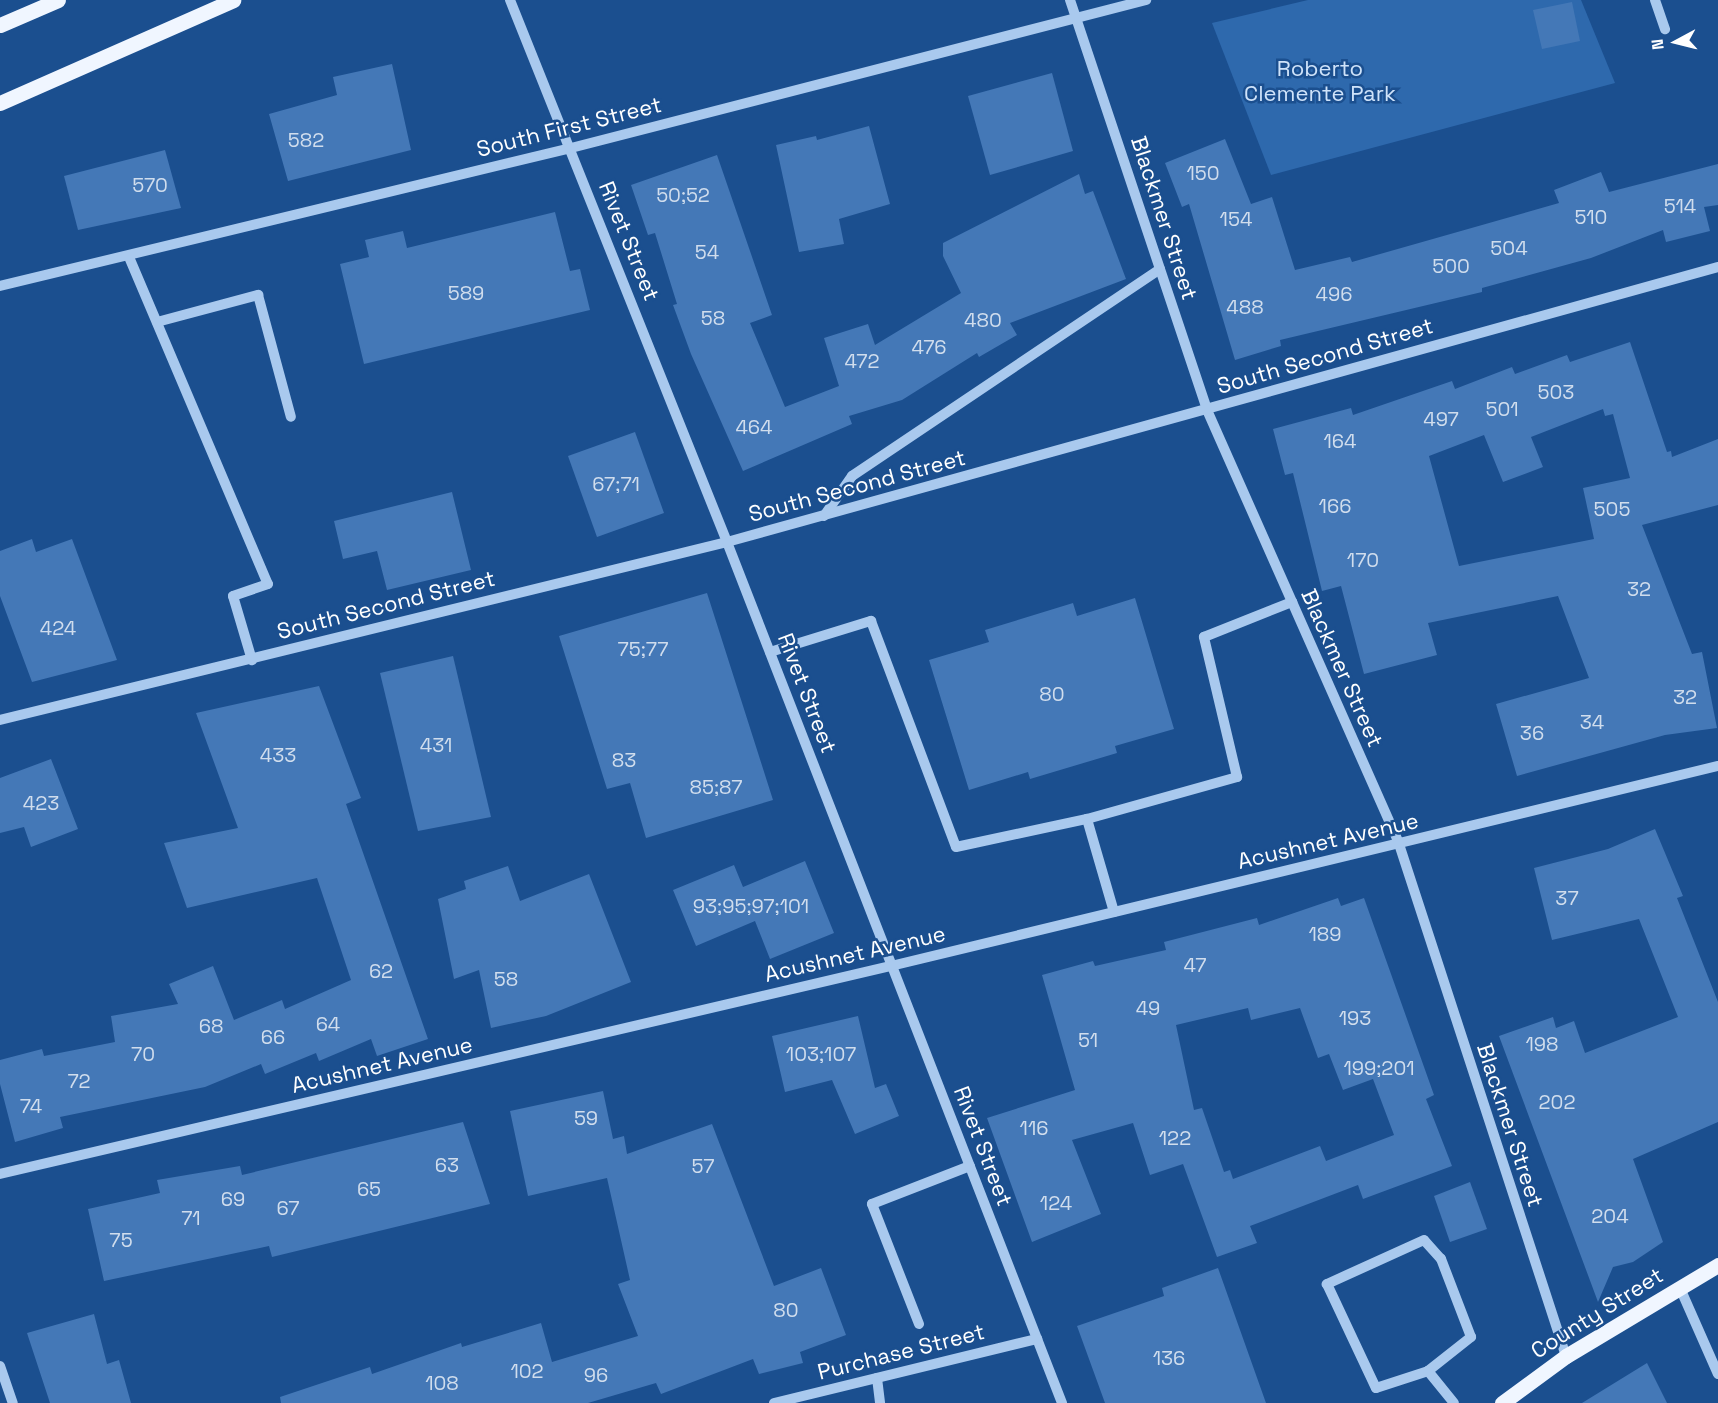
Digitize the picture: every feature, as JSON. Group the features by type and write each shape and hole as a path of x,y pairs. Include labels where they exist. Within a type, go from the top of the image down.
{"main road":[{"path":"0,25 58,0"},
{"path":"0,103 233,0"},
{"name":"County Street","path":"1502,1403 1566,1356 1718,1265"}],"street":[{"name":"Rivet Street","path":"510,0 550,109 571,148 727,542 1062,1403"},
{"name":"Blackmer Street","path":"1070,0 1207,410 1399,844 1566,1356"},
{"name":"South First Street","path":"0,286 129,257 571,148 1076,16 1146,0"},
{"path":"1655,0 1665,29"},
{"path":"129,257 268,584 233,596 252,660"},
{"name":"South Second Street","path":"0,720 727,542 1718,267"},
{"path":"824,516 852,476 1160,269"},
{"path":"157,322 258,295 291,417"},
{"path":"770,652 871,621 956,847 1087,819 1237,777 1204,637 1292,602"},
{"name":"Acushnet Avenue","path":"0,1174 891,966 1718,766"},
{"path":"1087,819 1114,912"},
{"path":"919,1324 872,1204 970,1166"},
{"path":"1424,1240 1441,1259 1471,1337 1428,1371 1376,1388 1327,1284 1424,1240"},
{"path":"1680,1288 1718,1374"},
{"name":"Purchase Street","path":"774,1403 1037,1339"},
{"path":"0,1366 13,1403"},
{"path":"1428,1371 1454,1403"},
{"path":"877,1378 880,1403"}],"green space":[{"name":"Roberto Clemente Park","path":"1308,0 1581,0 1615,83 1271,175 1212,23"}],"building":[{"path":"1572,2 1580,41 1542,49 1533,10"},
{"path":"392,64 411,150 288,181 269,114 337,95 333,77"},
{"path":"1052,73 1073,151 990,175 968,96"},
{"path":"869,126 890,204 839,219 844,244 799,252 776,145 816,136 817,140"},
{"path":"1225,139 1251,204 1272,197 1295,270 1350,257 1352,262 1559,203 1554,190 1601,172 1609,192 1718,164 1718,205 1704,207 1710,231 1666,242 1663,230 1591,258 1482,288 1482,292 1280,340 1281,346 1235,360 1189,204 1182,207 1165,163"},
{"path":"165,150 181,208 78,230 64,176"},
{"path":"717,155 772,315 750,323 785,407 839,386 824,338 868,324 875,345 961,293 943,256 943,243 1079,174 1085,194 1093,191 1126,279 1010,323 1017,335 979,357 977,353 902,400 849,416 852,424 743,471 691,354 673,305 677,304 655,233 648,235 631,185"},
{"path":"555,212 570,271 580,269 590,310 364,364 340,264 369,257 365,240 403,231 407,248"},
{"path":"1630,342 1667,452 1671,451 1672,457 1718,439 1718,505 1642,525 1692,654 1702,652 1717,728 1665,735 1517,776 1496,704 1589,678 1558,596 1428,623 1437,655 1364,674 1341,586 1322,591 1293,473 1285,475 1273,429 1351,408 1353,415 1452,381 1455,389 1512,367 1515,374 1567,355 1570,362","holes":["1603,409 1605,416 1613,414 1630,478 1583,488 1594,539 1459,566 1429,456 1484,435 1503,482 1543,467 1531,437"]},
{"path":"635,432 664,513 597,537 568,456"},
{"path":"452,492 471,570 387,590 377,551 343,559 334,521"},
{"path":"32,539 36,552 72,539 117,660 32,682 0,596 0,551"},
{"path":"707,593 773,800 646,838 630,783 607,789 559,636"},
{"path":"1135,598 1174,729 1115,746 1117,753 1030,779 1028,772 969,790 929,660 989,642 985,630 1073,603 1077,616"},
{"path":"453,656 491,817 418,831 380,673"},
{"path":"319,686 361,798 346,804 428,1039 377,1056 371,1039 319,1061 316,1053 265,1074 261,1064 205,1087 60,1117 63,1128 15,1142 0,1084 0,1060 42,1049 44,1056 115,1042 111,1016 178,1004 169,984 213,966 234,1020 282,1000 285,1009 351,980 317,878 187,908 164,843 238,828 196,713"},
{"path":"51,759 78,829 31,847 24,827 0,833 0,778"},
{"path":"1655,829 1683,896 1677,898 1718,1002 1718,1122 1633,1159 1663,1242 1633,1262 1613,1267 1598,1302 1499,1036 1553,1017 1556,1028 1574,1021 1585,1053 1678,1017 1639,919 1552,940 1534,868 1608,849"},
{"path":"805,861 834,933 770,959 755,921 696,946 673,890 734,865 743,887"},
{"path":"508,866 520,901 589,874 631,982 546,1016 491,1028 479,970 454,979 438,899 466,889 464,881"},
{"path":"1338,898 1341,906 1364,898 1434,1095 1426,1099 1452,1166 1363,1199 1358,1185 1250,1226 1257,1243 1217,1257 1183,1164 1150,1175 1133,1123 1072,1140 1101,1214 1032,1242 987,1118 1075,1090 1042,975 1093,961 1095,966 1166,950 1164,942 1257,918 1259,925","holes":["1248,1008 1251,1020 1300,1008 1318,1058 1329,1054 1343,1090 1373,1079 1394,1135 1326,1161 1320,1146 1233,1179 1230,1170 1224,1172 1202,1108 1194,1110 1176,1025"]},
{"path":"858,1016 875,1088 886,1084 899,1116 855,1134 832,1080 785,1092 772,1036"},
{"path":"603,1091 613,1139 624,1136 627,1154 712,1124 774,1286 821,1268 846,1335 800,1352 803,1363 759,1374 753,1359 661,1394 656,1383 588,1403 281,1403 280,1397 370,1367 372,1374 461,1343 462,1347 541,1323 552,1362 638,1336 618,1284 630,1280 607,1178 528,1196 510,1111"},
{"path":"463,1122 490,1204 272,1257 269,1246 104,1281 88,1209 160,1193 157,1180 240,1166 242,1175"},
{"path":"1470,1182 1487,1229 1450,1242 1434,1196"},
{"path":"1218,1268 1266,1403 1105,1403 1077,1326 1164,1296 1162,1288"},
{"path":"94,1314 107,1364 119,1360 131,1403 50,1403 27,1333"},
{"path":"1647,1363 1667,1403 1582,1403"}]}
